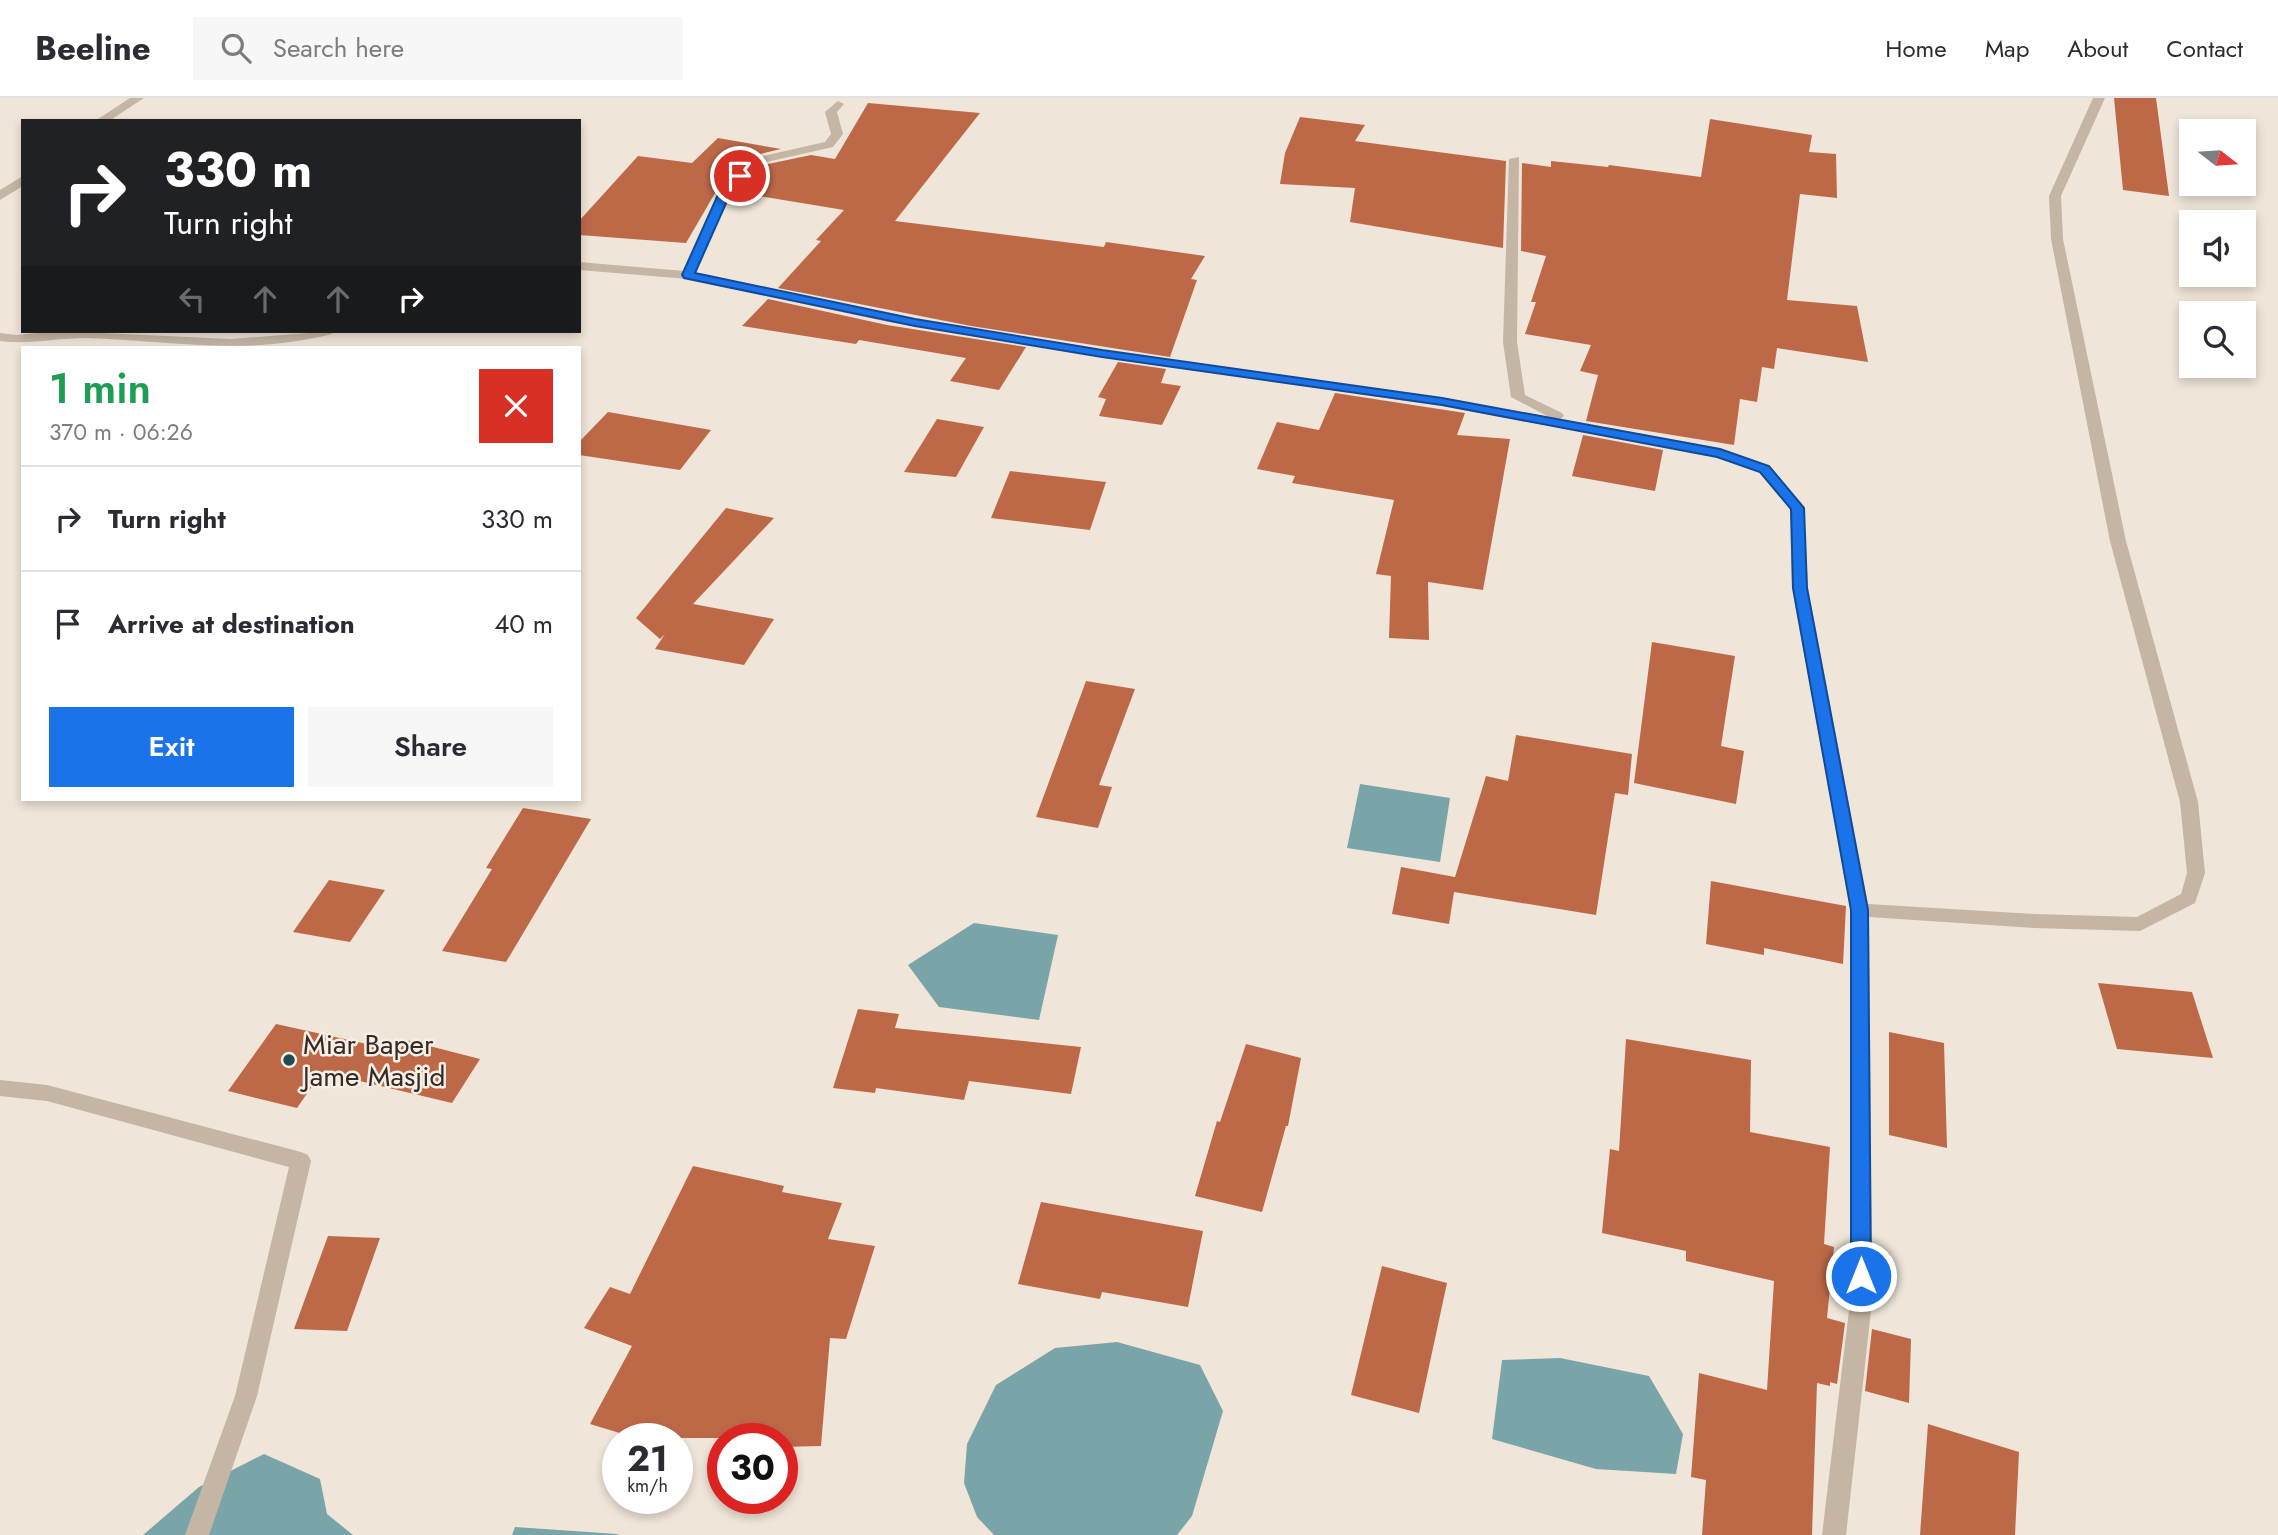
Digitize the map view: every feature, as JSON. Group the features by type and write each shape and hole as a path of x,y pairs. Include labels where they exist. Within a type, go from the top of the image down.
{"street":[{"path":"104,119 138,98"},
{"path":"1860,910 2034,921 2140,924 2189,898 2196,873 2189,802 2118,541 2057,239 2055,197 2099,98"},
{"path":"688,275 726,190 754,161 829,145 837,134 831,112 838,104"},
{"path":"1516,159 1510,342 1518,397 1580,427"},
{"path":"0,196 21,181"},
{"path":"581,266 688,275 888,318 1102,354 1442,401 1720,453 1765,469 1797,508 1800,588 1860,910 1861,1303 1834,1535"},
{"path":"0,337 10,339 69,334 242,344 293,341 320,333"},
{"path":"0,1088 47,1093 301,1161 246,1396 197,1535"}],"water":[{"path":"1360,784 1450,798 1440,862 1347,848"},
{"path":"974,923 1058,935 1039,1020 939,1007 908,965"},
{"path":"1117,1342 1200,1365 1223,1411 1192,1516 1177,1535 994,1535 977,1517 964,1483 967,1444 996,1385 1055,1348"},
{"path":"1560,1358 1649,1376 1683,1434 1676,1474 1596,1469 1492,1439 1502,1360"},
{"path":"264,1454 320,1479 327,1514 353,1535 143,1535 199,1487"},
{"path":"515,1527 617,1534 619,1535 512,1535"}],"building":[{"path":"2114,98 2156,98 2169,196 2123,190"},
{"path":"868,103 980,113 895,221 1104,247 1106,242 1205,256 1191,279 1197,280 1170,357 971,326 778,288 821,241 816,240 844,210 734,192 759,166 811,155 835,159"},
{"path":"1300,117 1365,125 1355,141 1506,161 1503,248 1350,222 1355,188 1280,184 1285,153"},
{"path":"1710,119 1812,135 1809,152 1836,154 1837,198 1800,194 1787,300 1857,306 1868,362 1777,348 1774,369 1762,367 1757,402 1740,399 1734,445 1586,421 1598,375 1580,371 1591,345 1525,334 1536,302 1531,302 1546,256 1521,251 1522,163 1551,167 1551,161 1609,165 1701,177"},
{"path":"718,138 781,149 748,157 718,188 686,243 581,235 581,219 638,156 692,163"},
{"path":"768,299 887,325 1026,347 999,390 950,381 966,358 859,340 856,344 742,326"},
{"path":"1118,362 1166,369 1161,383 1181,386 1162,425 1099,416 1106,399 1098,397"},
{"path":"1335,393 1465,413 1457,435 1510,439 1483,590 1428,582 1429,640 1389,638 1391,576 1376,574 1394,500 1292,483 1295,476 1257,469 1277,422 1319,430"},
{"path":"608,412 711,430 680,470 581,455 581,440"},
{"path":"937,419 984,427 956,477 904,472"},
{"path":"1583,435 1663,450 1655,491 1572,476"},
{"path":"1010,471 1106,482 1090,530 991,518"},
{"path":"726,508 774,518 693,604 774,619 744,665 655,649 665,634 660,639 636,618"},
{"path":"1652,642 1735,656 1721,746 1744,751 1736,804 1634,783"},
{"path":"1086,681 1135,689 1099,785 1112,787 1098,828 1036,817"},
{"path":"1516,735 1632,754 1628,795 1615,793 1596,915 1454,892 1449,924 1392,914 1401,867 1455,877 1486,776 1508,781"},
{"path":"523,808 591,819 506,962 442,951 492,869 486,868"},
{"path":"329,880 385,890 350,942 293,932"},
{"path":"1711,881 1846,906 1843,964 1764,948 1764,955 1706,944"},
{"path":"2098,983 2192,992 2213,1058 2117,1049"},
{"path":"858,1009 899,1014 895,1028 1081,1047 1071,1094 969,1081 964,1100 876,1088 875,1093 833,1088"},
{"path":"276,1024 399,1051 406,1040 480,1059 452,1103 322,1072 297,1108 228,1091"},
{"path":"1889,1032 1944,1043 1947,1148 1889,1135"},
{"path":"1626,1039 1751,1060 1750,1132 1830,1147 1824,1244 1834,1247 1827,1318 1845,1323 1837,1384 1830,1382 1830,1386 1817,1383 1812,1535 1702,1535 1706,1480 1691,1477 1699,1373 1767,1390 1774,1281 1686,1261 1686,1251 1602,1233 1610,1149 1619,1151"},
{"path":"1246,1044 1301,1058 1288,1126 1262,1212 1195,1196 1217,1121 1220,1122"},
{"path":"693,1166 784,1186 782,1192 842,1203 828,1239 875,1246 846,1339 830,1338 821,1446 798,1447 798,1423 707,1423 707,1438 693,1438 693,1423 602,1423 602,1428 590,1424 632,1346 584,1328 610,1287 630,1294"},
{"path":"1041,1202 1203,1231 1188,1307 1102,1292 1100,1299 1018,1284"},
{"path":"328,1236 380,1238 347,1331 294,1329"},
{"path":"1382,1266 1447,1283 1419,1413 1351,1395"},
{"path":"1872,1329 1911,1339 1909,1403 1865,1391"},
{"path":"1928,1424 2019,1452 2015,1535 1920,1535"}],"place":[{"name":"Miar Baper Jame Masjid","path":"289,1060"}],"route":[{"path":"740,176 726,190 688,275 915,323 1102,354 1442,401 1720,453 1765,469 1797,508 1800,588 1860,910 1861,1276"}]}
